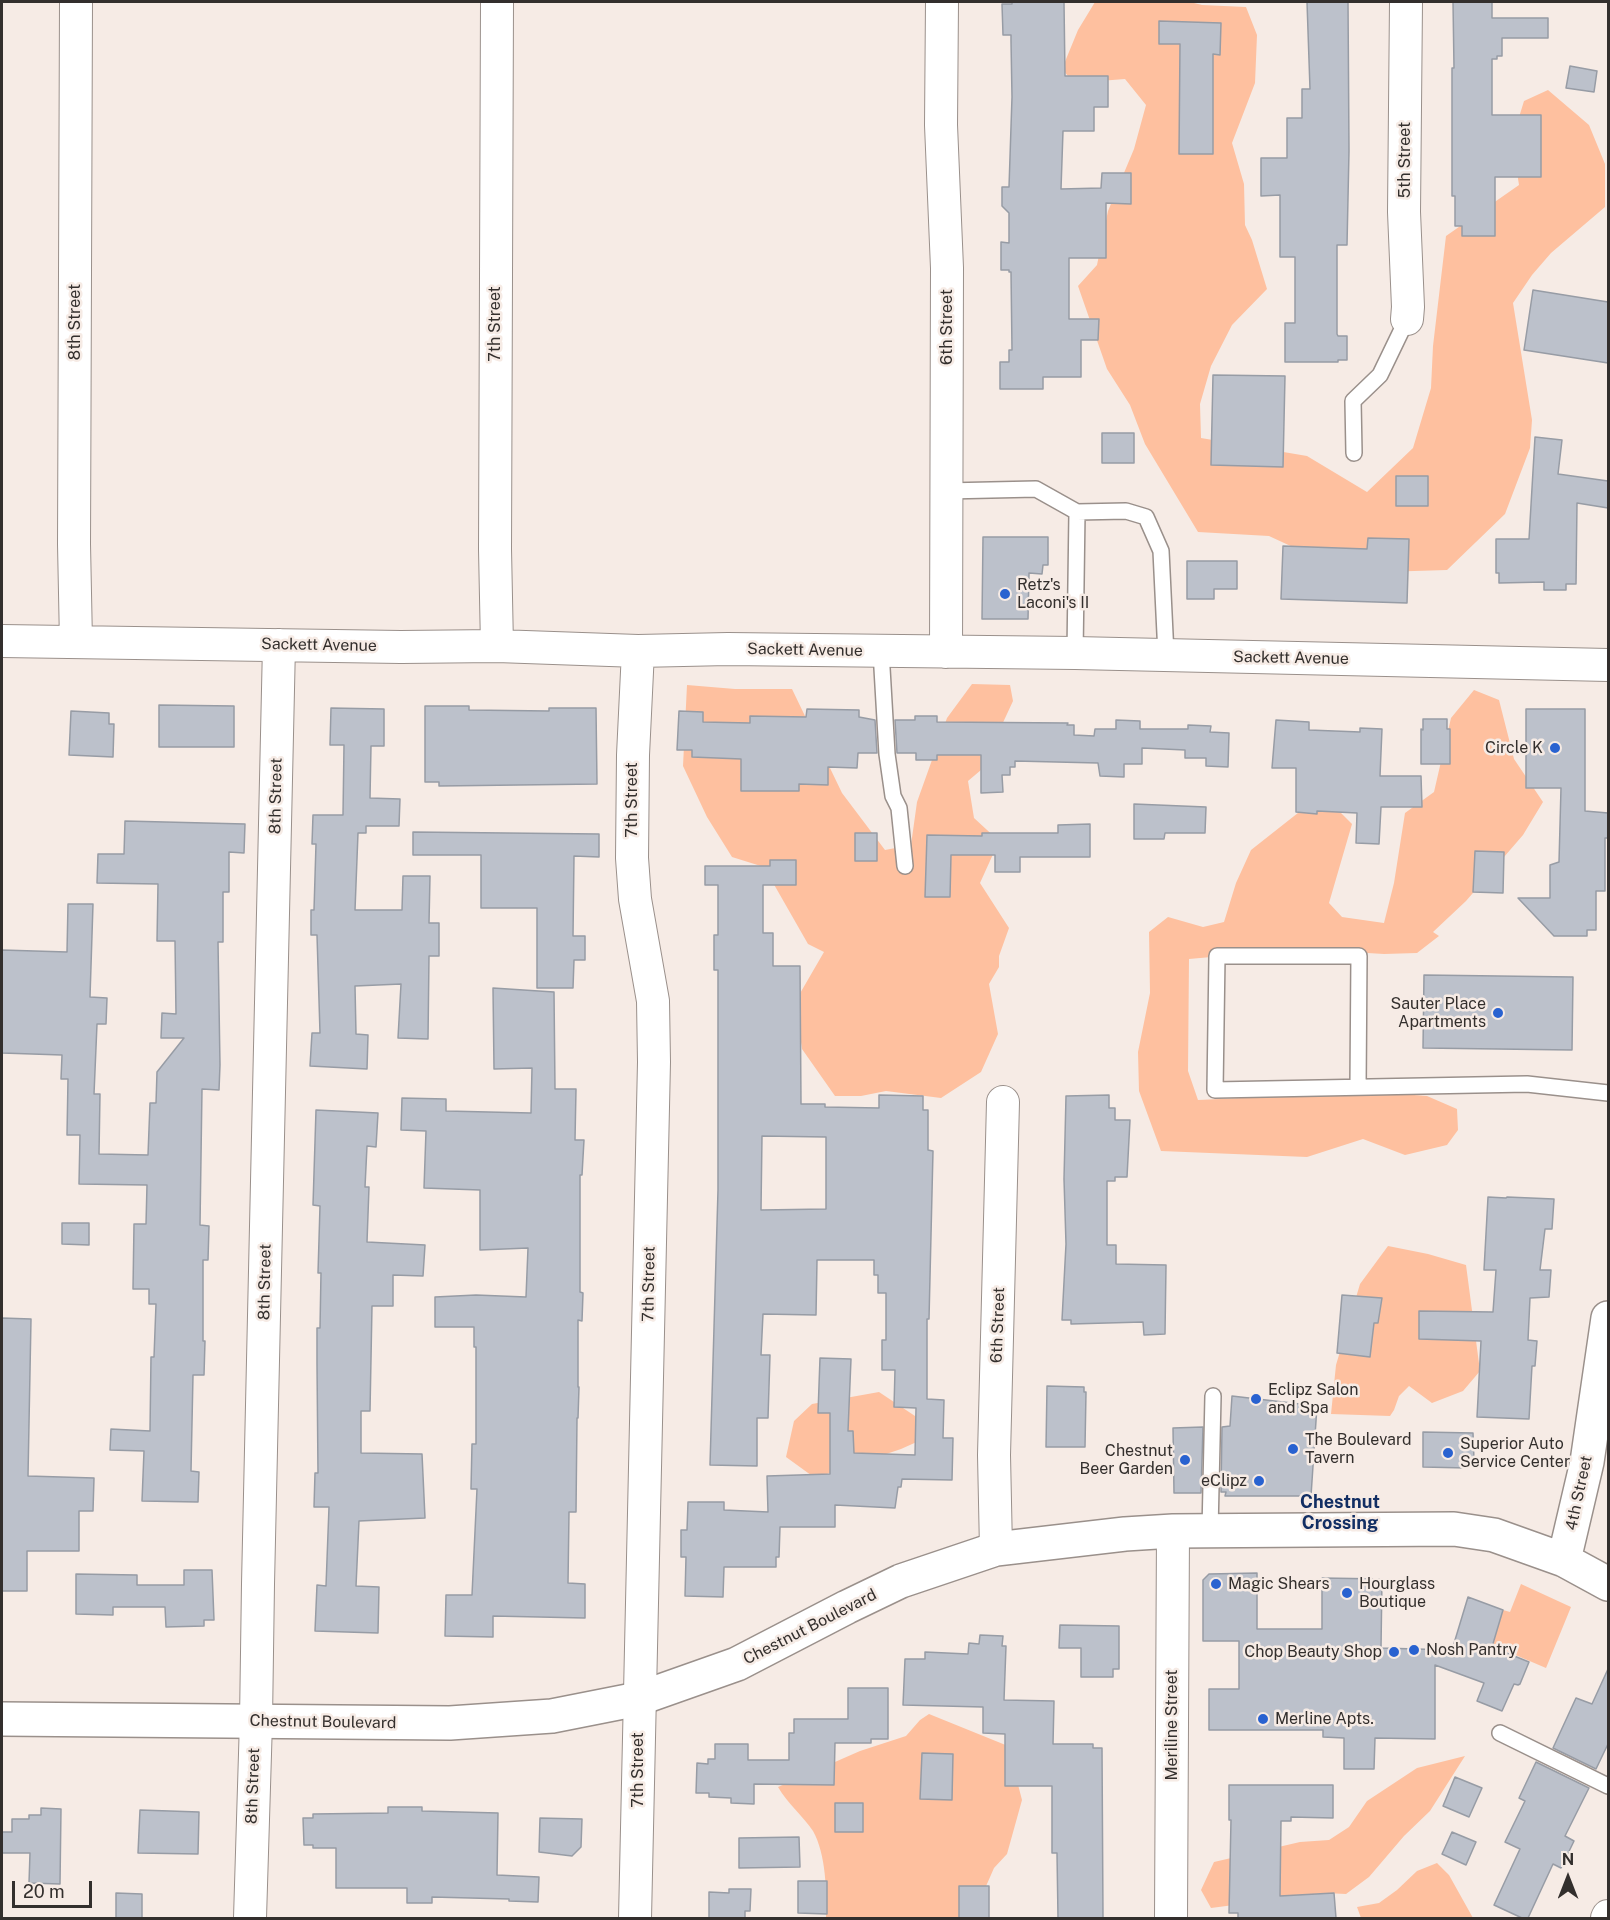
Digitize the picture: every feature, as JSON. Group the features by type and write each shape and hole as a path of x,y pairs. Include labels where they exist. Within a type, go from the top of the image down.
{"street":[{"name":"8th Street","path":"76,2 74,544 76,642"},
{"name":"7th Street","path":"497,2 495,549 497,646"},
{"name":"6th Street","path":"942,2 941,125 947,268 946,652"},
{"name":"5th Street","path":"1406,2 1404,212 1407,319"},
{"name":"Sackett Avenue","path":"2,641 497,646 638,651 728,649 1075,653 1608,665"},
{"name":"8th Street","path":"250,1918 279,645"},
{"name":"7th Street","path":"635,1918 639,1798 638,1699 644,1539 654,1062 652,1001 647,960 635,899 632,858 633,755 638,651"},
{"name":"6th Street","path":"996,1548 994,1444 1004,1102"},
{"name":"4th Street","path":"1564,1560 1587,1462 1608,1318"},
{"name":"Chestnut Boulevard","path":"2,1719 461,1722 552,1716 638,1699 737,1664 901,1581 996,1548 1125,1534 1173,1531 1454,1529 1494,1535 1564,1560 1608,1584"},
{"name":"Meriline Street","path":"1171,1918 1173,1531"}],"lane":[{"path":"1354,453 1353,401 1380,375 1407,319"},
{"path":"946,491 1036,489 1077,513 1126,511 1146,517 1161,551 1166,655"},
{"path":"1075,653 1077,513"},
{"path":"882,651 887,754 893,796 899,808 905,866"},
{"path":"1358,1087 1359,956 1217,956 1215,1090 1358,1087 1527,1083 1608,1093"},
{"path":"1210,1531 1212,1396"},
{"path":"1500,1733 1608,1786"}],"shaded area":[{"path":"1095,2 1190,2 1202,5 1246,7 1257,35 1255,83 1232,143 1244,184 1245,225 1267,289 1232,325 1211,366 1200,404 1201,438 1307,456 1367,492 1413,448 1431,388 1433,346 1446,236 1519,185 1512,140 1524,101 1548,90 1589,125 1605,164 1605,207 1551,253 1532,275 1513,303 1532,420 1530,448 1505,514 1447,570 1349,573 1269,536 1198,532 1145,444 1130,405 1107,369 1078,286 1097,265 1108,211 1134,149 1146,105 1125,79 1074,83 1062,69 1078,30"},
{"path":"972,684 1010,685 1013,701 981,770 968,781 974,818 999,841 980,883 1009,928 999,956 999,967 989,984 998,1034 981,1072 941,1098 886,1091 861,1096 835,1096 802,1049 795,1002 824,952 808,944 764,867 732,857 707,817 683,766 687,685 735,689 792,689 842,793 885,850 911,845 917,802 947,718"},
{"path":"1474,690 1499,700 1514,759 1543,802 1523,835 1466,901 1433,932 1439,936 1417,953 1384,954 1301,949 1189,959 1188,1071 1198,1100 1376,1092 1427,1096 1457,1109 1458,1130 1447,1145 1405,1155 1363,1139 1307,1157 1161,1151 1139,1091 1138,1052 1150,993 1149,932 1168,917 1203,927 1224,922 1236,883 1251,850 1303,809 1331,803 1352,824 1329,903 1342,917 1384,923 1394,883 1405,813 1434,792 1451,718"},
{"path":"1388,1246 1466,1265 1480,1371 1463,1391 1432,1403 1409,1386 1399,1396 1390,1416 1331,1414 1336,1365 1360,1284"},
{"path":"879,1392 939,1432 901,1449 815,1478 786,1457 794,1421 812,1404"},
{"path":"1521,1584 1571,1607 1546,1668 1492,1645 1503,1610 1510,1612"},
{"path":"929,1714 1008,1746 1022,1800 1007,1854 994,1868 972,1918 826,1918 825,1874 817,1840 813,1831 778,1787 860,1751 906,1736 920,1720"},
{"path":"1465,1756 1430,1811 1404,1836 1369,1877 1346,1894 1325,1893 1211,1908 1201,1890 1214,1862 1300,1842 1329,1840 1349,1827 1367,1801 1417,1768"},
{"path":"1437,1863 1449,1875 1473,1918 1361,1918 1357,1907 1379,1903 1417,1871"}],"building":[{"path":"1012,2 1064,2 1065,76 1108,76 1108,107 1094,107 1094,131 1063,131 1061,189 1101,188 1102,173 1131,173 1131,204 1106,203 1106,258 1069,258 1069,319 1099,319 1098,340 1081,340 1081,377 1043,377 1043,389 1000,389 1000,362 1009,362 1009,350 1012,350 1011,272 1001,270 1001,242 1009,243 1009,213 1002,206 1002,187 1009,187 1012,97 1011,35 1003,35 1002,4 1012,4"},
{"path":"1307,2 1348,2 1347,245 1337,245 1337,334 1347,336 1347,360 1338,360 1338,362 1285,362 1285,323 1295,323 1295,257 1280,257 1280,195 1261,196 1261,158 1287,158 1287,118 1302,118 1302,89 1310,89"},
{"path":"1453,2 1492,2 1492,18 1548,18 1548,38 1502,38 1502,56 1492,59 1492,115 1541,115 1541,177 1495,177 1495,236 1462,236 1462,226 1455,226 1455,196 1452,196"},
{"path":"1159,21 1221,23 1220,55 1213,54 1213,154 1179,154 1180,44 1159,44"},
{"path":"1570,66 1597,71 1594,92 1566,88"},
{"path":"1533,290 1608,302 1608,363 1524,350"},
{"path":"1213,375 1285,376 1283,467 1211,465"},
{"path":"1102,433 1134,433 1134,463 1102,463"},
{"path":"1535,437 1562,440 1558,474 1608,481 1608,508 1577,503 1576,584 1566,584 1566,590 1544,590 1544,582 1499,583 1499,573 1496,573 1496,539 1529,539"},
{"path":"1396,476 1428,476 1428,506 1396,506"},
{"name":"Retz's Laconi's II","path":"983,537 1048,537 1048,565 1043,565 1042,574 1029,573 1028,619 982,619"},
{"path":"1368,538 1409,539 1407,603 1281,599 1283,546 1367,549"},
{"path":"1187,561 1237,561 1237,589 1214,589 1214,599 1187,599"},
{"path":"159,705 234,706 234,747 159,747"},
{"path":"425,706 469,706 469,710 549,711 549,708 596,708 597,784 439,786 439,782 425,782"},
{"path":"331,708 384,709 384,746 371,746 370,798 400,799 399,826 366,826 366,833 358,833 355,910 402,910 403,876 430,876 429,923 439,923 439,956 429,956 428,1039 398,1038 401,984 355,986 356,1034 368,1035 367,1069 310,1066 312,1033 320,1033 317,935 311,935 316,844 312,844 313,815 343,815 344,745 330,745"},
{"path":"807,709 859,710 859,717 875,720 877,753 858,753 857,768 828,767 828,785 799,784 799,791 741,791 741,759 692,757 692,750 677,750 679,711 703,712 703,722 750,723 750,716 806,717"},
{"path":"1526,709 1585,709 1585,811 1608,813 1608,838 1605,838 1605,891 1596,891 1596,930 1587,930 1587,936 1554,936 1518,898 1550,898 1550,865 1559,862 1561,788 1526,788"},
{"path":"71,711 109,713 109,724 114,724 113,757 69,755"},
{"path":"915,716 937,716 937,722 1068,723 1067,725 1074,725 1074,735 1094,736 1095,729 1116,729 1116,720 1140,721 1140,729 1188,729 1188,725 1211,726 1210,732 1229,733 1228,767 1206,766 1206,758 1185,758 1185,750 1142,748 1142,764 1124,764 1124,777 1100,776 1098,763 1015,761 1015,767 1010,767 1010,775 1002,775 1003,792 981,793 981,755 937,755 937,760 916,760 916,753 897,753 895,720 915,720"},
{"path":"1423,719 1447,719 1447,729 1450,729 1450,764 1421,764"},
{"path":"1276,720 1309,722 1309,730 1360,732 1360,728 1382,729 1380,776 1421,776 1422,807 1381,807 1379,844 1356,843 1357,813 1296,812 1296,768 1272,768"},
{"path":"1134,804 1206,807 1205,833 1165,833 1164,839 1134,839"},
{"path":"125,821 245,824 244,853 229,852 229,892 223,892 223,942 218,942 219,1090 202,1089 200,1225 209,1226 208,1260 203,1260 204,1375 193,1375 191,1471 199,1472 198,1502 142,1501 144,1451 110,1450 111,1429 150,1431 151,1357 154,1357 156,1304 149,1304 149,1289 133,1289 134,1224 146,1224 147,1185 79,1184 80,1135 67,1135 68,1079 61,1079 62,1055 2,1053 2,950 67,952 68,904 93,904 90,997 107,998 106,1024 97,1024 94,1094 100,1094 99,1154 148,1155 150,1103 156,1103 157,1072 184,1038 161,1038 162,1013 176,1014 175,941 157,941 158,884 97,883 98,854 124,854"},
{"path":"1090,824 1090,857 1020,857 1020,872 995,872 995,855 951,855 950,897 925,897 927,835 982,836 982,833 1058,833 1058,825"},
{"path":"413,832 599,834 599,857 574,856 573,936 585,936 585,960 574,960 573,988 537,988 537,908 481,908 481,855 413,855"},
{"path":"855,833 877,833 877,861 855,861"},
{"path":"1475,851 1504,852 1503,893 1473,892"},
{"path":"770,860 796,860 796,885 763,885 763,933 773,933 773,966 800,966 801,1104 879,1108 879,1095 923,1096 923,1110 928,1110 928,1150 933,1151 929,1319 927,1319 927,1399 944,1400 943,1438 953,1438 952,1480 902,1479 901,1487 898,1487 895,1508 835,1505 835,1527 780,1527 779,1557 776,1557 776,1567 724,1567 723,1597 685,1596 686,1557 681,1557 681,1530 687,1530 688,1502 724,1502 724,1510 768,1512 767,1476 830,1474 830,1413 818,1413 820,1358 851,1359 848,1431 853,1431 854,1453 915,1455 916,1408 894,1407 895,1370 882,1370 882,1340 886,1340 886,1293 878,1293 878,1275 874,1275 874,1260 817,1260 816,1315 763,1314 761,1355 770,1355 768,1418 757,1418 757,1466 710,1465 718,1190 718,970 714,970 714,935 718,935 718,885 705,885 705,866 770,866","holes":["762,1136 826,1137 826,1209 761,1210"]},
{"name":"Sauter Place Apartments","path":"1424,975 1573,977 1572,1050 1423,1048"},
{"path":"493,988 554,992 555,1089 576,1089 575,1140 584,1140 582,1175 580,1175 580,1292 583,1293 582,1321 578,1320 576,1512 569,1512 568,1583 585,1584 585,1618 493,1616 493,1637 445,1636 446,1595 472,1595 477,1489 471,1489 472,1444 476,1444 476,1347 474,1347 474,1327 435,1327 435,1297 476,1295 526,1297 528,1248 480,1250 480,1190 424,1188 426,1131 401,1130 402,1098 446,1099 446,1111 531,1113 532,1068 494,1069"},
{"path":"1109,1095 1109,1108 1115,1108 1115,1120 1130,1120 1127,1177 1115,1177 1115,1181 1107,1181 1107,1245 1116,1245 1116,1264 1166,1265 1165,1334 1144,1335 1143,1322 1071,1324 1071,1320 1062,1320 1066,1244 1064,1179 1066,1096"},
{"path":"316,1110 378,1113 376,1147 367,1146 365,1187 369,1187 367,1242 425,1245 423,1276 393,1275 393,1306 372,1306 370,1411 361,1411 361,1453 422,1454 425,1518 359,1521 356,1586 379,1587 378,1633 315,1631 317,1585 326,1586 329,1507 314,1507 315,1473 318,1473 317,1328 320,1328 321,1273 318,1273 320,1206 313,1205"},
{"path":"1488,1197 1554,1199 1552,1229 1545,1229 1540,1270 1551,1270 1549,1297 1530,1298 1528,1340 1537,1341 1535,1366 1532,1366 1529,1419 1477,1417 1481,1341 1419,1339 1419,1311 1493,1312 1496,1270 1484,1270"},
{"path":"62,1223 89,1223 89,1245 62,1244"},
{"path":"1342,1295 1382,1298 1378,1323 1374,1323 1370,1357 1337,1353"},
{"path":"2,1318 31,1319 28,1476 94,1478 93,1511 79,1511 79,1551 27,1551 27,1591 2,1591"},
{"path":"1047,1386 1084,1387 1084,1392 1086,1392 1085,1447 1046,1447"},
{"path":"1232,1396 1317,1406 1311,1496 1225,1496 1226,1492 1221,1492 1222,1427 1230,1426"},
{"path":"1203,1427 1201,1493 1174,1493 1173,1428"},
{"path":"1423,1432 1473,1433 1474,1460 1467,1468 1423,1467"},
{"path":"184,1570 212,1570 214,1620 204,1620 204,1626 166,1627 165,1607 113,1607 113,1615 76,1614 76,1574 137,1575 137,1585 184,1585"},
{"path":"1257,1573 1257,1629 1322,1629 1322,1578 1382,1579 1381,1648 1452,1650 1468,1597 1503,1610 1492,1647 1529,1662 1520,1684 1514,1684 1502,1711 1477,1701 1484,1683 1435,1665 1435,1739 1375,1738 1374,1769 1344,1769 1344,1738 1323,1737 1323,1730 1209,1730 1209,1689 1239,1689 1239,1641 1203,1641 1203,1580 1209,1574"},
{"path":"1060,1625 1119,1626 1119,1669 1113,1669 1113,1677 1081,1677 1081,1648 1059,1648"},
{"path":"980,1635 1003,1636 1002,1646 1006,1646 1004,1700 1054,1701 1053,1744 1093,1744 1093,1748 1102,1748 1103,1918 1058,1918 1057,1853 1052,1853 1052,1786 1005,1786 1005,1734 983,1733 983,1707 903,1705 905,1659 925,1659 925,1652 968,1654 969,1643 979,1644"},
{"path":"1608,1669 1608,1744 1596,1769 1553,1748 1576,1698 1592,1704"},
{"path":"848,1688 888,1688 888,1739 871,1739 871,1743 835,1743 834,1785 754,1784 754,1804 731,1803 731,1798 709,1797 709,1793 696,1793 697,1763 708,1764 708,1759 715,1759 715,1744 748,1744 748,1760 789,1760 789,1733 794,1733 794,1719 848,1719"},
{"path":"922,1753 953,1754 952,1800 920,1799"},
{"path":"1536,1762 1589,1788 1565,1836 1574,1841 1561,1868 1553,1864 1528,1918 1522,1918 1494,1905 1520,1849 1505,1842 1525,1801 1519,1798"},
{"path":"1455,1777 1482,1788 1469,1817 1443,1806"},
{"path":"1229,1785 1333,1785 1333,1818 1291,1817 1291,1821 1281,1821 1280,1896 1334,1893 1336,1918 1238,1918 1238,1913 1229,1913 1231,1820 1229,1820"},
{"path":"835,1803 863,1803 863,1832 835,1832"},
{"path":"388,1807 422,1807 422,1811 498,1813 497,1875 539,1877 538,1902 432,1897 432,1903 407,1903 407,1888 336,1888 336,1848 313,1848 313,1845 304,1845 303,1818 313,1818 313,1814 388,1813"},
{"path":"41,1808 61,1809 60,1884 29,1883 30,1853 2,1853 2,1832 12,1832 12,1819 29,1819 29,1815 41,1815"},
{"path":"140,1810 199,1812 198,1854 138,1853"},
{"path":"540,1818 582,1819 581,1847 572,1856 539,1852"},
{"path":"1452,1832 1476,1842 1466,1865 1442,1854"},
{"path":"799,1837 800,1867 739,1868 739,1838"},
{"path":"798,1881 827,1881 827,1914 798,1913"},
{"path":"959,1886 989,1886 989,1918 959,1918"},
{"path":"729,1889 751,1889 750,1911 745,1911 745,1918 709,1918 709,1892 729,1893"},
{"path":"116,1893 142,1894 142,1918 116,1918"}],"place":[{"name":"Retz's Laconi's II","path":"1005,594"},
{"name":"Circle K","path":"1555,748"},
{"name":"Sauter Place Apartments","path":"1498,1013"},
{"name":"Eclipz Salon and Spa","path":"1256,1399"},
{"name":"The Boulevard Tavern","path":"1293,1449"},
{"name":"Superior Auto Service Center","path":"1448,1453"},
{"name":"Chestnut Beer Garden","path":"1185,1460"},
{"name":"eClipz","path":"1259,1481"},
{"name":"Magic Shears","path":"1216,1584"},
{"name":"Hourglass Boutique","path":"1347,1593"},
{"name":"Nosh Pantry","path":"1414,1650"},
{"name":"Chop Beauty Shop","path":"1394,1652"},
{"name":"Merline Apts.","path":"1263,1719"}],"district":[{"name":"Chestnut Crossing","path":"1340,1512"}]}
